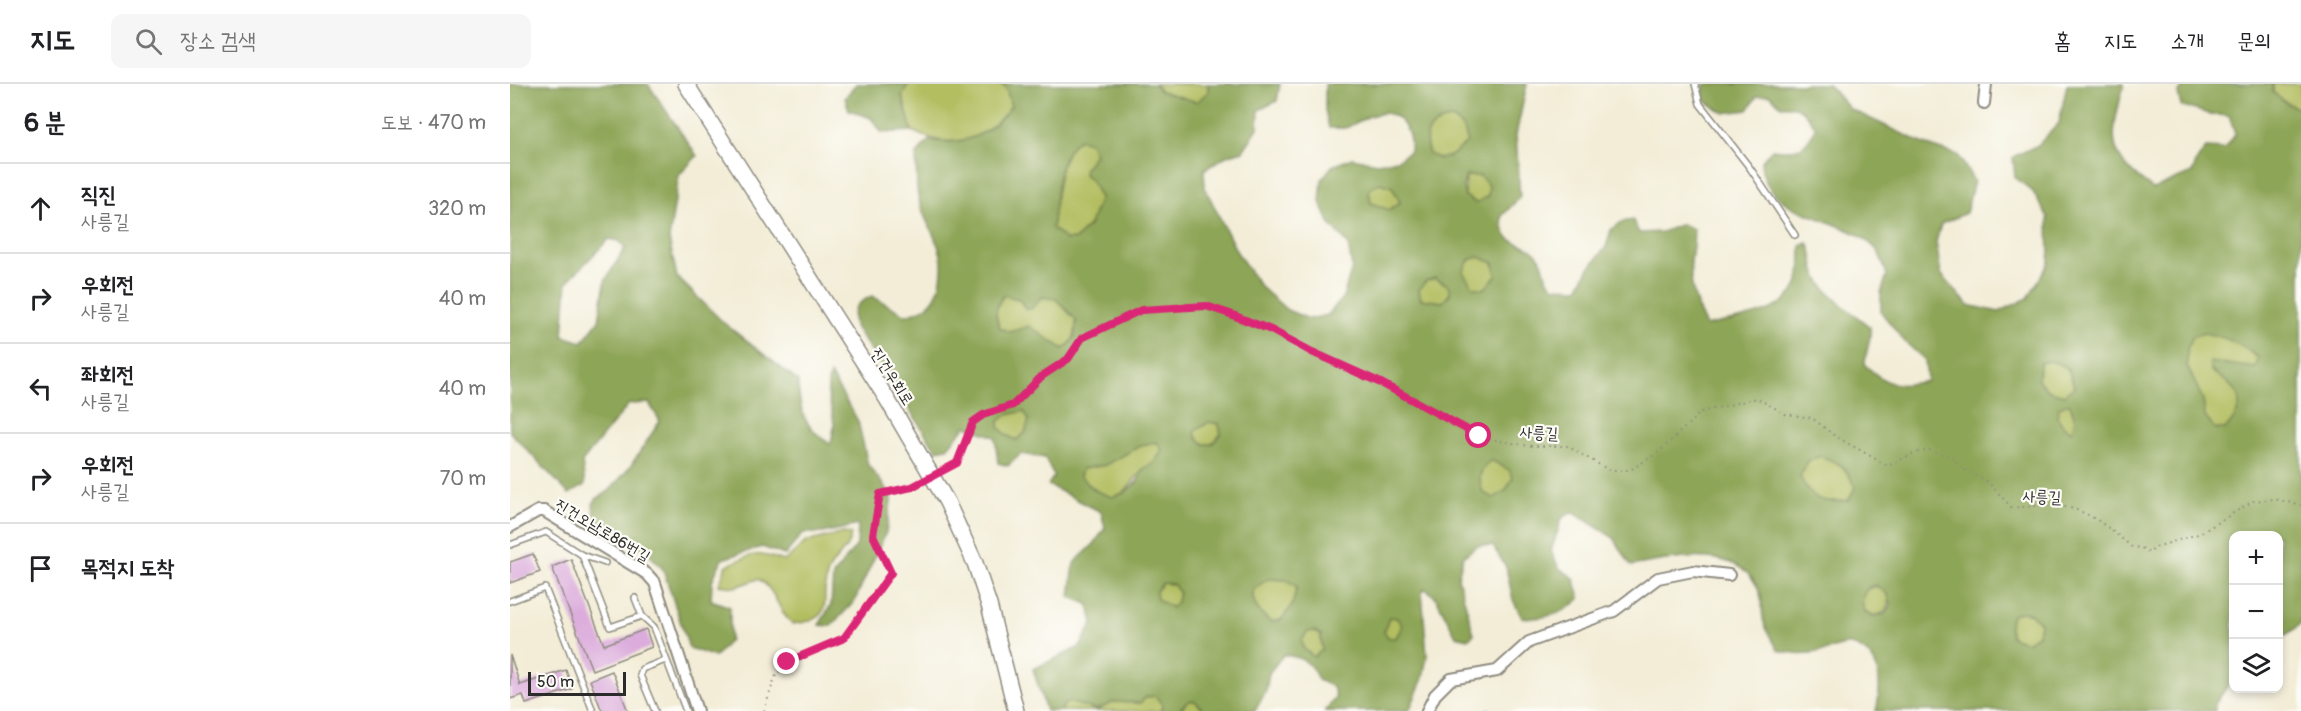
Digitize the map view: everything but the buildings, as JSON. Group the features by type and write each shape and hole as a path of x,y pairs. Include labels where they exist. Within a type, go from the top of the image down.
{"main road":[{"name":"진건우회로","path":"686,84 887,399 947,502 975,563 990,605 1016,711"}],"street":[{"path":"1983,103 1986,84"},
{"name":"진건오남로86번길","path":"510,527 538,511 544,511 647,574 655,584 697,711"},
{"path":"1427,711 1435,695 1451,679 1497,671 1516,657 1529,642 1614,611 1658,578 1693,571 1729,575"}],"lane":[{"path":"1695,84 1700,104 1750,168 1795,235"},
{"path":"510,545 546,532 582,555 605,563"},
{"path":"582,555 610,627 642,616"},
{"path":"510,601 545,588 593,711"},
{"path":"635,598 642,616 654,627 686,711"},
{"path":"655,711 640,675 642,669 666,660"}],"path":[{"name":"사릉길","path":"764,711 775,677 787,662 844,638 891,573 873,535 880,494 912,487 957,463 973,422 983,415 1013,405 1042,376 1068,359 1082,338 1141,310 1206,306 1271,330 1312,352 1381,383 1479,436 1529,446 1567,446 1609,470 1630,470 1658,453 1701,412 1756,398 1785,414 1812,418 1836,436 1888,466 1914,453 1930,450 1952,457 1963,469 1988,482 2011,507 2059,506 2081,512 2099,520 2133,548 2140,548 2149,553 2156,547 2201,533 2253,501 2274,499 2301,505"}],"green space":[{"path":"510,84 648,84 697,156 679,175 669,239 677,277 724,323 798,381 800,402 805,418 814,431 830,444 834,424 828,393 830,374 858,421 868,465 892,496 886,532 854,602 831,626 819,625 831,605 833,575 857,545 858,525 823,533 803,533 785,555 762,547 722,559 712,581 711,600 730,607 730,640 715,657 689,648 663,569 645,550 595,524 593,504 596,499 609,491 630,467 660,421 649,403 629,404 582,462 585,485 569,494 510,432","holes":["609,239 619,241 625,248 605,281 599,320 582,342 563,336 567,282"]},
{"path":"856,84 908,84 902,96 912,131 882,133 871,118 849,110 845,98"},
{"path":"908,84 1001,84 1006,88 1011,106 990,128 979,135 954,141 940,141 912,131 902,95"},
{"path":"1001,84 1155,84 1160,91 1197,102 1208,92 1208,84 1280,84 1277,101 1259,110 1258,128 1243,151 1226,156 1204,170 1205,188 1238,254 1260,286 1287,310 1309,319 1328,315 1343,297 1352,268 1348,244 1330,224 1320,202 1322,179 1332,166 1352,158 1377,163 1397,160 1410,151 1405,126 1391,114 1379,113 1346,128 1329,128 1325,110 1325,84 1527,84 1516,135 1520,197 1502,216 1503,227 1510,239 1528,247 1540,258 1546,276 1554,287 1578,288 1589,268 1606,247 1611,230 1622,222 1633,220 1639,233 1662,232 1682,224 1693,229 1692,286 1696,303 1706,326 1760,314 1784,301 1793,292 1799,280 1801,246 1808,243 1819,280 1839,302 1870,327 1865,365 1893,384 1907,384 1927,381 1925,360 1905,342 1881,312 1881,293 1887,275 1876,249 1862,237 1791,206 1776,195 1766,181 1761,162 1772,149 1799,148 1808,141 1816,128 1809,118 1797,108 1781,106 1770,95 1757,96 1748,110 1724,113 1702,99 1704,84 1828,84 1850,109 1924,144 1958,155 1974,181 1966,213 1941,224 1936,242 1941,274 1968,305 1999,312 2028,298 2049,263 2048,217 2033,192 2015,177 2013,157 2038,145 2059,123 2067,84 2124,84 2114,131 2118,154 2137,177 2153,189 2192,173 2197,160 2206,148 2224,149 2235,134 2229,116 2210,114 2181,106 2178,94 2185,84 2273,84 2273,92 2283,101 2301,110 2301,624 2283,637 2283,531 2229,531 2229,684 2215,704 2215,711 1876,711 1879,681 1869,655 1851,645 1806,653 1778,650 1764,622 1760,593 1751,577 1738,566 1722,560 1684,558 1631,566 1614,538 1573,512 1562,518 1551,551 1559,568 1574,578 1580,598 1561,612 1546,617 1522,618 1513,600 1506,567 1493,546 1478,545 1463,557 1458,578 1474,634 1468,639 1456,636 1436,598 1426,589 1422,591 1427,656 1423,678 1409,711 1325,711 1336,697 1333,687 1318,680 1305,661 1283,655 1269,673 1266,691 1255,711 1205,711 1195,701 1190,701 1179,711 1161,711 1162,704 1155,696 1146,697 1140,703 1114,702 1097,710 1069,702 1063,705 1062,711 1046,711 1033,669 1080,647 1093,622 1088,604 1070,597 1074,563 1094,544 1105,528 1101,512 1048,485 1054,476 1045,458 1021,454 1008,466 998,463 995,437 966,426 947,448 936,450 854,325 853,319 856,307 872,296 906,315 923,309 934,299 939,288 942,261 936,239 921,209 917,186 916,155 929,140 965,140 985,132 1011,106 1006,88","holes":["1452,119 1458,123 1466,135 1467,143 1451,156 1439,159 1429,154 1426,140 1430,130 1439,122","1080,139 1090,142 1095,155 1085,167 1084,174 1092,182 1100,198 1090,224 1076,239 1066,240 1052,228 1058,179 1066,154","1466,176 1480,176 1489,186 1488,196 1476,203 1465,196 1463,187","1379,183 1392,187 1400,202 1389,210 1371,203 1369,190","1479,257 1494,263 1496,276 1484,289 1473,287 1463,272 1469,260","1435,278 1448,285 1450,294 1442,302 1421,299 1419,290 1426,281","1004,295 1019,299 1026,309 1031,309 1042,297 1056,299 1076,320 1074,337 1063,349 1029,326 1010,332 1000,328 996,311","2204,333 2232,342 2258,358 2256,368 2210,362 2211,371 2228,384 2238,396 2238,410 2226,429 2215,429 2205,417 2203,400 2187,366 2187,349 2193,336","2048,361 2067,368 2074,387 2064,395 2049,391 2038,380 2040,363","2065,404 2070,404 2075,419 2072,431 2064,427 2057,417 2058,409","1024,411 1029,420 1025,433 1016,440 1006,435 999,427 999,421 1007,415","1209,422 1219,424 1221,434 1212,444 1204,444 1196,437 1195,431","1157,442 1162,451 1153,464 1144,468 1137,482 1124,493 1112,497 1094,490 1080,476 1082,469 1106,465 1141,445","1820,456 1842,466 1855,487 1849,500 1825,501 1813,496 1800,476 1808,461","1491,460 1509,470 1513,478 1506,490 1494,498 1483,493 1480,483 1481,471","1268,579 1287,580 1297,587 1292,606 1281,620 1271,622 1260,612 1253,590","1163,583 1173,584 1179,592 1177,602 1172,608 1157,599 1156,591","1876,585 1888,595 1891,605 1885,614 1873,616 1864,611 1862,601 1869,587","2021,612 2030,613 2040,623 2038,635 2026,642 2011,637 2009,626 2012,615","1389,617 1397,618 1402,626 1396,638 1389,638 1384,632","1314,631 1321,635 1322,650 1314,657 1303,648 1302,640 1307,632"]},
{"path":"1155,84 1208,84 1208,92 1197,102 1160,91"},
{"path":"2273,84 2301,84 2301,110 2283,101 2273,92"},
{"path":"1452,119 1463,129 1467,143 1451,156 1439,159 1429,154 1426,144 1427,135 1439,120"},
{"path":"1080,139 1090,142 1095,155 1085,167 1100,198 1090,224 1076,239 1066,240 1052,228 1056,192 1066,155 1072,145"},
{"path":"1480,175 1489,186 1488,196 1476,203 1465,196 1466,176"},
{"path":"1379,182 1392,187 1400,202 1389,210 1371,204 1369,190"},
{"path":"1480,257 1491,262 1496,273 1491,284 1480,289 1469,284 1464,273 1469,262"},
{"path":"1435,278 1448,285 1450,294 1442,302 1421,299 1419,290 1426,281"},
{"path":"1004,295 1019,299 1026,309 1042,297 1056,299 1076,320 1072,340 1063,349 1029,327 1010,332 1000,328 996,311"},
{"path":"2204,333 2232,342 2258,358 2256,368 2242,368 2223,363 2211,371 2234,390 2240,403 2227,429 2215,429 2205,417 2203,400 2187,366 2187,349 2193,336"},
{"path":"2048,361 2064,366 2071,376 2074,387 2064,395 2049,391 2038,380 2040,363"},
{"path":"2065,404 2070,404 2075,419 2073,431 2064,427 2057,417 2058,409"},
{"path":"1024,411 1029,420 1025,433 1016,440 1006,435 999,427 999,421 1007,415"},
{"path":"1209,422 1219,424 1221,434 1212,444 1204,444 1196,437 1195,431"},
{"path":"1157,441 1162,451 1154,463 1143,469 1127,489 1114,497 1099,492 1080,476 1082,469 1106,465 1141,445"},
{"path":"1820,456 1838,464 1848,474 1855,487 1849,500 1819,499 1813,496 1804,485 1799,477 1808,461"},
{"path":"1491,460 1510,470 1513,478 1506,490 1494,498 1483,493 1480,483 1481,471"},
{"path":"843,533 851,534 850,540 829,570 824,606 817,617 792,624 769,588 758,579 735,587 719,585 726,566 742,558 761,555 784,561 806,542"},
{"path":"1267,579 1288,580 1297,587 1292,606 1281,620 1271,622 1255,604 1253,590"},
{"path":"1163,583 1173,584 1179,592 1177,602 1172,608 1156,599 1156,591"},
{"path":"1875,587 1885,591 1889,601 1885,611 1875,615 1865,611 1861,601 1865,591"},
{"path":"2021,612 2030,613 2040,623 2038,635 2025,642 2011,637 2009,626 2012,615"},
{"path":"1389,617 1397,618 1402,626 1396,638 1389,638 1384,632"},
{"path":"1314,631 1321,635 1322,650 1314,657 1303,648 1302,640 1307,632"},
{"path":"1156,696 1162,704 1161,711 1062,711 1063,705 1069,702 1097,710 1114,702 1140,703 1146,697"},
{"path":"1189,700 1195,701 1205,711 1179,711"}],"route":[{"path":"787,662 844,638 891,573 873,535 880,494 912,487 957,463 973,422 983,415 1013,405 1030,391 1042,376 1068,359 1082,338 1105,325 1141,310 1206,306 1230,314 1271,330 1312,352 1381,383 1479,436"}]}
